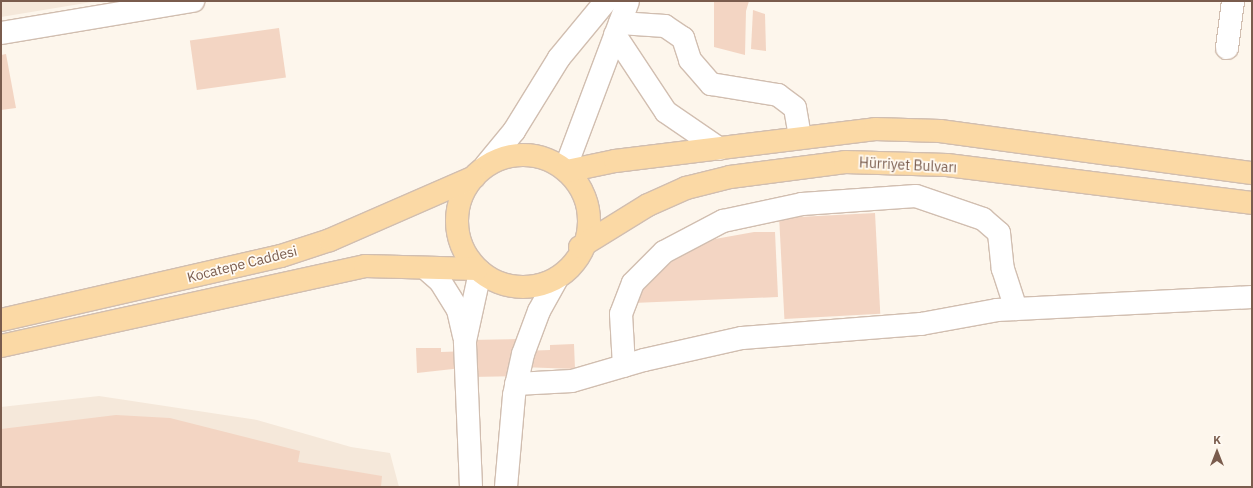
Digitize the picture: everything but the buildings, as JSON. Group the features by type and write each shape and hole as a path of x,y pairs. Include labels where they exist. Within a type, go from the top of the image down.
{"main road":[{"path":"566,170 615,161 720,149 800,137 875,129 940,131 1252,173"},
{"path":"535,154 566,170 584,196 588,213 586,231 580,247 556,280 540,287 523,289 507,287 478,271 463,246 460,231 460,208 480,171 501,157 535,154"},
{"name":"Hürriyet Bulvarı","path":"580,247 648,205 686,188 730,177 845,162 947,165 1252,203"},
{"name":"Kocatepe Caddesi","path":"1,320 281,256 330,240 480,171"},
{"name":"Kocatepe Caddesi","path":"1,346 72,333 330,272 380,264 478,271"}],"street":[{"path":"1,33 193,1"},
{"path":"480,171 514,131 559,58 606,1"},
{"path":"566,170 628,1"},
{"path":"1227,48 1233,1"},
{"path":"618,29 665,26 683,38 690,60 711,84 778,95 795,108 800,137"},
{"path":"618,29 666,112 720,149"},
{"path":"624,366 620,314 633,283 664,252 723,222 802,204 916,196 983,220 999,233 1003,269 1016,309"},
{"path":"425,268 440,281 458,310 465,341 471,487"},
{"path":"465,341 478,271"},
{"path":"506,487 516,384 523,354 539,311 556,280"},
{"path":"516,384 572,381 624,366 742,338 921,324 1016,309 1252,297"}],"shaded area":[{"path":"1,1 98,1 1,17"},
{"path":"99,396 257,420 351,447 390,453 399,487 1,487 1,407"}]}
